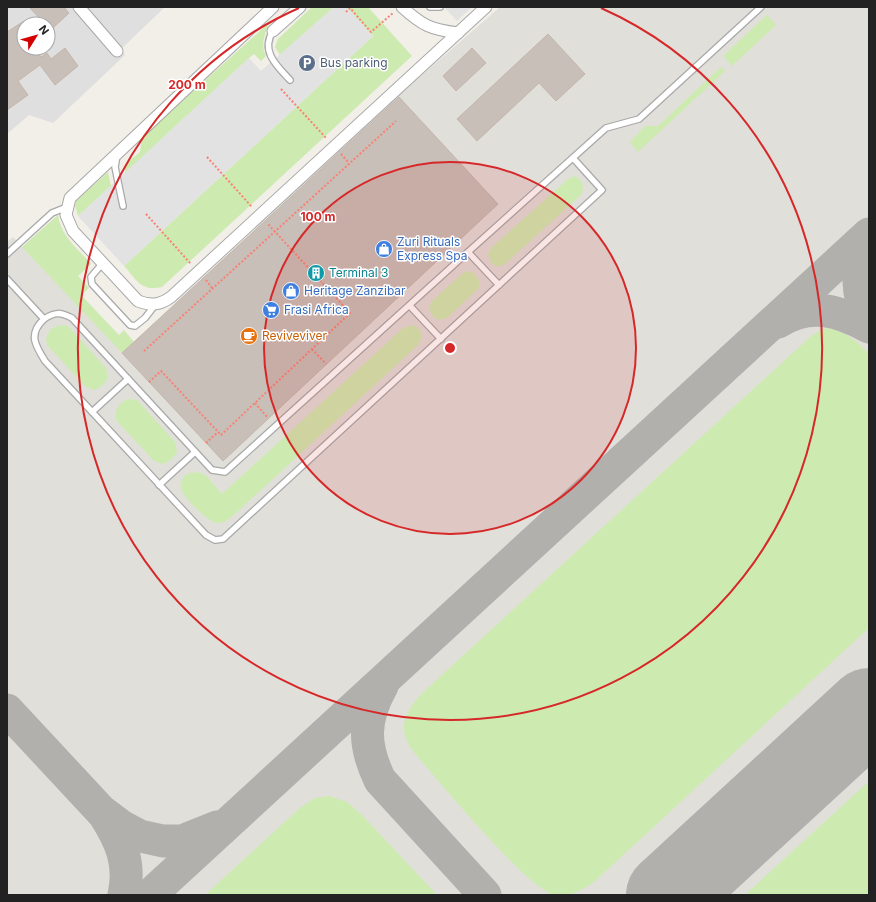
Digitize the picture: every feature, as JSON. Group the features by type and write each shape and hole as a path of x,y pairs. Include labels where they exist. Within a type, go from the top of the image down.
{"street":[{"path":"79,7 117,51"},
{"path":"273,7 75,191 70,198 66,215 73,231 134,298 146,304 155,305 164,302 171,297 486,7"},
{"path":"273,31 300,7"},
{"path":"398,10 420,23 437,30 458,33"}],"lane":[{"path":"430,7 440,7"},
{"path":"573,158 602,190 223,540 215,540 206,535 45,361 37,349 34,335 37,325 52,314 62,312 72,318 212,470 225,472 232,468 468,252 606,128 639,119 761,7"},
{"path":"273,31 268,39 268,49 274,62 290,80"},
{"path":"123,146 117,156 116,167 123,206"},
{"path":"7,254 52,213 67,206"},
{"path":"468,252 499,286"},
{"path":"102,264 90,277 92,284 130,325 135,326 145,318 155,305"},
{"path":"7,279 44,319"},
{"path":"410,306 440,339"},
{"path":"92,412 128,379"},
{"path":"159,484 195,452"}],"path":[{"path":"346,12 350,8 371,32 398,10"},
{"path":"280,89 350,163"},
{"path":"144,351 396,120"},
{"path":"149,382 161,371 221,435 350,313 208,157"},
{"path":"146,214 213,288"},
{"path":"312,349 326,364"},
{"path":"255,403 268,418"},
{"path":"206,443 218,432"}],"shaded area":[{"path":"7,7 165,7 121,49 125,55 53,123 29,115 7,134"},
{"path":"334,7 347,7 373,36 124,266 78,216 249,58 261,71"},
{"path":"444,7 472,7 457,21"},
{"path":"500,7 869,7 869,895 7,895 7,242 13,237 123,353 398,96"}],"green space":[{"path":"312,7 334,7 280,55 275,47 278,39"},
{"path":"347,7 368,7 412,56 162,287 149,288 140,284 124,266 373,36"},
{"path":"767,15 776,25 732,66 723,56"},
{"path":"270,22 263,43 266,56 261,61 254,54 249,58 125,173 125,164 140,152 142,137"},
{"path":"721,67 725,71 638,152 630,142 645,126 658,126"},
{"path":"108,172 111,186 78,216 75,205 77,200"},
{"path":"575,176 582,184 582,194 505,264 498,267 491,263 488,255 491,248 568,179"},
{"path":"58,215 62,229 66,236 91,264 78,276 89,288 81,295 119,335 124,330 134,342 122,353 22,247"},
{"path":"470,271 478,278 479,288 447,318 438,320 433,316 429,309 431,302 464,272"},
{"path":"60,325 68,326 106,368 108,378 103,385 95,390 86,387 47,345 46,338 51,329"},
{"path":"412,325 419,328 422,336 419,344 230,518 220,523 213,522 186,498 180,485 185,475 198,472 203,474 222,494 403,328"},
{"path":"827,328 833,329 850,337 869,354 869,628 594,882 581,890 566,895 555,895 542,889 525,875 484,833 416,755 406,739 404,731 404,724 409,710 420,695 810,337"},
{"path":"128,399 137,400 175,442 177,452 172,459 163,464 154,461 116,420 116,412 118,407"},
{"path":"869,781 869,895 745,895"},
{"path":"329,796 347,802 361,814 437,895 205,895 301,807 315,798"}],"building":[{"path":"29,7 64,7 69,13 56,25 56,16 37,16"},
{"path":"16,26 16,56 49,56 51,59 65,48 78,66 55,85 40,65 18,81 28,95 7,110 7,32"},
{"path":"548,34 585,74 556,101 539,83 477,141 457,119"},
{"path":"472,48 486,63 456,91 443,76"},
{"name":"Terminal 3","path":"399,97 498,204 223,461 122,353"}],"taxiway":[{"path":"150,895 869,234"},
{"path":"869,241 864,250 859,270 860,291 869,320"},
{"path":"778,322 801,312 813,310 846,316 869,327"},
{"path":"382,686 371,710 368,733 370,755 380,780 485,895"},
{"path":"7,710 101,811 121,826 140,836 163,841 182,841 217,827"},
{"path":"104,814 120,843 123,853 126,873 124,895"}],"runway":[{"path":"668,895 869,710"}],"place":[{"name":"Bus parking","path":"307,63"},
{"name":"Zuri Rituals Express Spa","path":"384,249"},
{"name":"Terminal 3","path":"316,273"},
{"name":"Heritage Zanzibar","path":"291,291"},
{"name":"Frasi Africa","path":"271,310"},
{"name":"Reviveviver","path":"249,336"}]}
